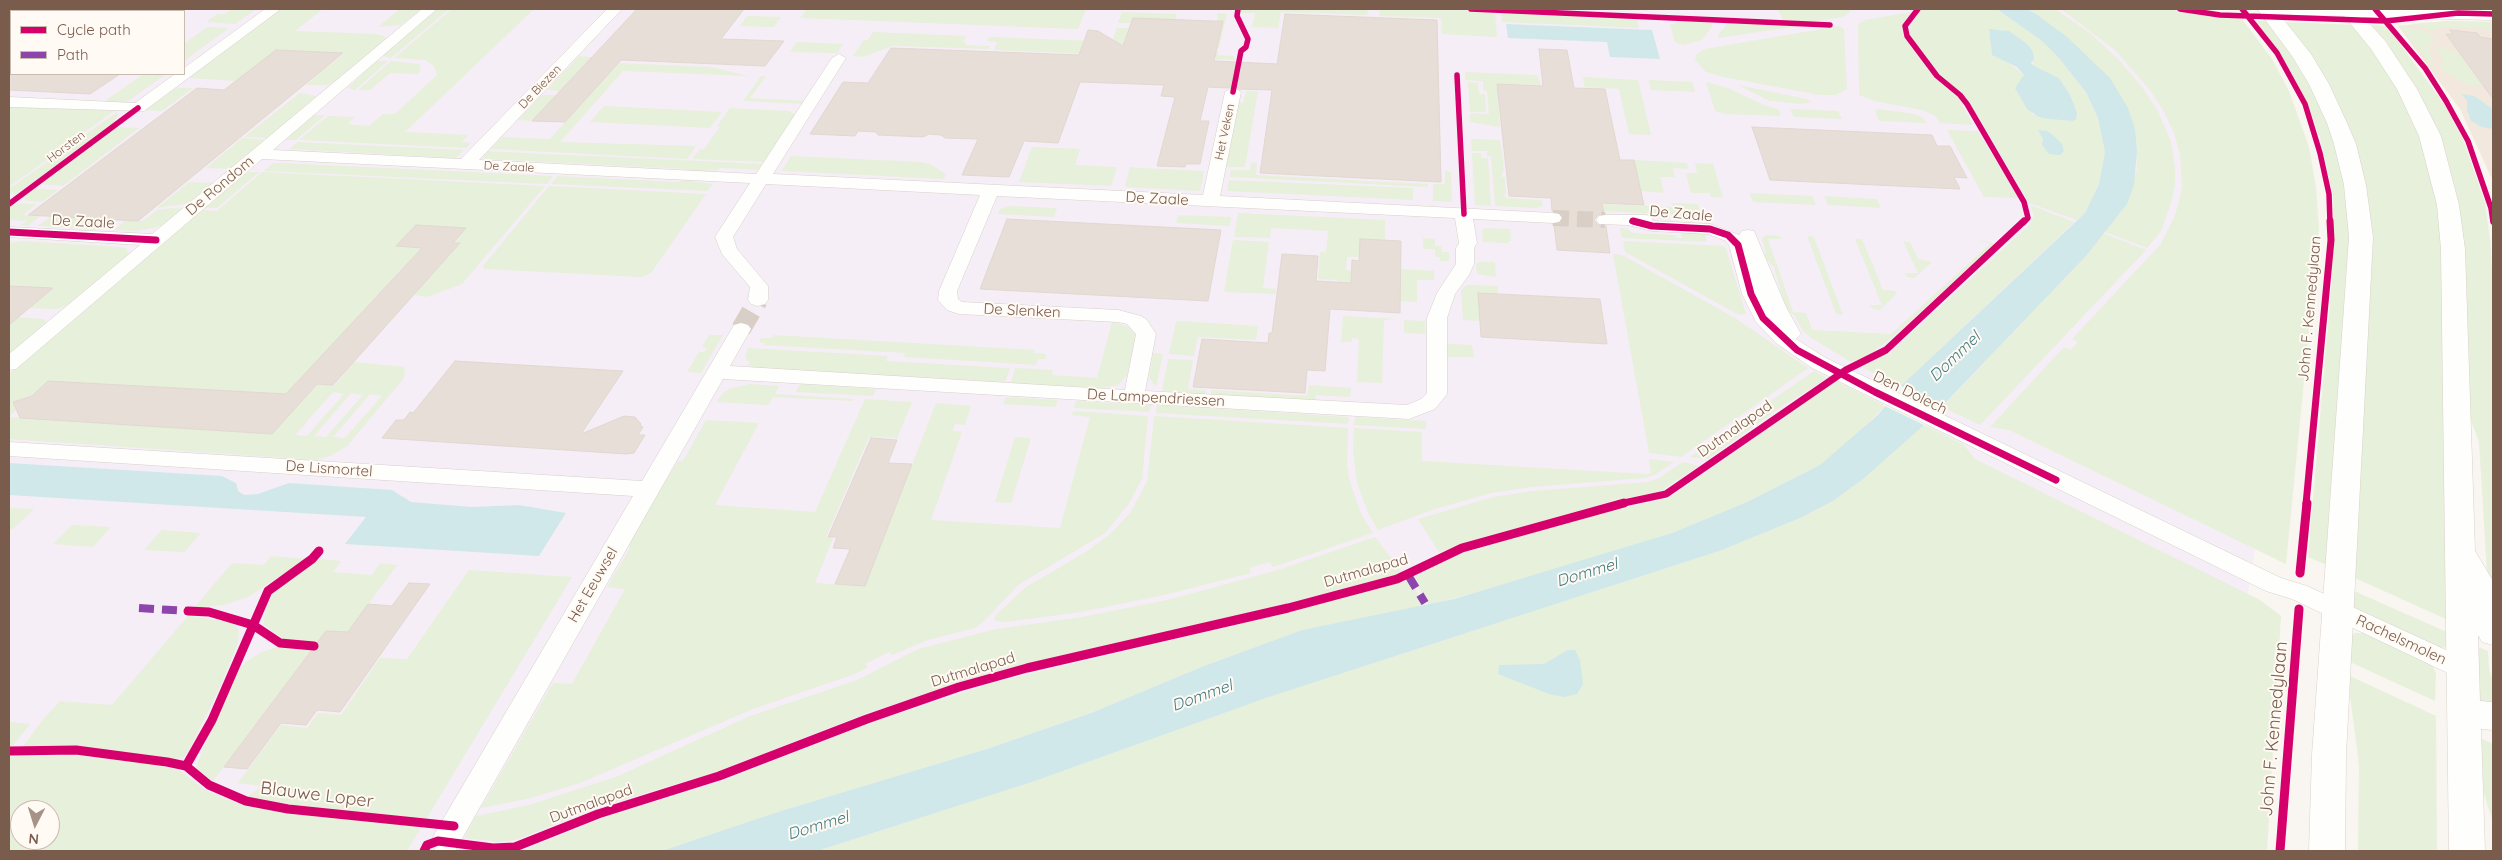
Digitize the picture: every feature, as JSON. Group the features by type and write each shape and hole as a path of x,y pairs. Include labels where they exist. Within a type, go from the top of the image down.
{"main road":[{"path":"2266,9 2301,54 2322,91 2345,144 2355,185 2361,237 2329,755 2327,851"},
{"path":"2276,9 2493,14"},
{"path":"2349,10 2379,46 2407,89 2430,136 2445,186 2452,248 2462,554 2463,669 2479,714 2467,851"},
{"path":"2462,554 2484,592 2492,612 2493,634"}],"street":[{"path":"185,74 274,9"},
{"name":"De Rondom","path":"9,364 430,9"},
{"name":"De Biezen","path":"465,165 615,9"},
{"path":"758,300 759,286 728,250 724,242 727,232 839,58"},
{"path":"9,102 138,108 183,75"},
{"name":"Het Veken","path":"1210,201 1233,92"},
{"name":"De Zaale","path":"258,154 1553,218"},
{"name":"De Slenken","path":"990,191 948,290 948,300 959,308 1118,316 1134,320 1144,328 1146,334 1134,396"},
{"name":"De Lampendriessen","path":"716,372 1388,412 1419,409 1428,404 1437,394 1437,318 1446,293 1462,270 1465,240 1464,214"},
{"name":"De Zaale","path":"1605,220 1632,221 1652,226 1732,231"},
{"name":"Den Dolech","path":"1732,231 1748,235 1755,258 1758,280 1768,306 1782,327 1827,360 1879,390"},
{"name":"Den Dolech","path":"1732,231 1737,242 1751,294 1763,318 1772,329 1797,350 2266,581 2299,592 2339,612"},
{"name":"De Zaale","path":"9,232 156,240"},
{"name":"Het Eeuwsel","path":"445,842 741,329"},
{"name":"De Lismortel","path":"9,449 648,489"},
{"name":"Rachelsmolen","path":"2339,612 2463,669"}],"shaded area":[{"path":"9,9 2208,9 2226,27 2271,447 2218,783 2216,851 9,851"},
{"path":"2449,21 2493,22 2493,181 2460,109 2398,26"}],"green space":[{"path":"232,9 256,9 235,24 206,22 217,14 224,14"},
{"path":"281,9 323,9 295,31 376,34 384,36 386,39 335,82 327,85 306,85 322,71 297,70 303,65 329,66 345,53 276,50 235,81 190,78 191,74"},
{"path":"400,9 420,10 400,25 378,27"},
{"path":"437,9 449,9 391,58 382,56"},
{"path":"452,9 534,9 405,132 468,135 462,142 471,143 466,148 299,140 328,116 355,117 347,124 369,126 383,114 395,114 437,75 434,66 425,60 394,58"},
{"path":"807,9 1086,9 1078,29 800,18"},
{"path":"1241,9 1368,9 1367,15 1281,12 1278,28 1252,27 1255,13 1240,13"},
{"path":"1380,9 1495,11 1497,37 1442,34 1441,18 1379,16"},
{"path":"1778,9 1850,9 1850,12 1843,17 1808,22 1783,21"},
{"path":"1931,9 1997,9 2042,41 2059,58 2086,92 2098,118 2105,152 2099,184 2085,213 2077,220 2029,203 1967,98 1941,76 1910,36 1909,27 1920,11","holes":["2003,29 2027,44 2034,66 2059,78 2070,95 2073,121 2049,119 2032,114 2017,85 2024,75 1990,48 1992,41 1988,31"]},
{"path":"2027,9 2055,9 2090,33 2120,61 2144,90 2158,111 2171,142 2175,167 2175,185 2161,231 2147,248 2105,232 2127,204 2137,169 2135,129 2036,14"},
{"path":"2061,9 2166,9 2242,19 2272,59 2289,91 2309,147 2316,187 2319,228 2286,564 2009,430 1990,427 2064,347 2071,350 2078,342 2072,339 2160,245 2174,218 2182,186 2180,154 2174,133 2164,112 2150,90 2116,51"},
{"path":"1122,12 1177,14 1175,19 1133,18 1131,23 1118,23"},
{"path":"1501,12 1636,17 1639,28 1502,22"},
{"path":"1911,12 1901,26 1903,36 1933,76 1959,98 1973,125 1940,123 1935,116 1922,110 1874,101 1859,95 1858,24 1865,20"},
{"path":"1217,13 1227,14 1219,48 1111,44 1117,28 1129,28 1124,42 1217,46 1223,22 1218,21"},
{"path":"747,16 781,17 774,27 740,26"},
{"path":"1680,21 1709,23 1713,25 1702,40 1683,45 1675,42 1670,25"},
{"path":"2255,21 2270,21 2280,35 2321,105 2342,161 2351,249 2329,566 2308,557 2332,279 2333,195 2320,138 2307,103 2280,53"},
{"path":"2448,21 2493,22 2493,29 2448,27 2432,30 2410,24"},
{"path":"2284,22 2355,25 2389,71 2421,135 2435,184 2443,245 2448,620 2355,578 2369,220"},
{"path":"1728,23 1798,26 1719,38 1718,35"},
{"path":"2370,25 2387,26 2444,104 2463,139 2485,203 2490,239 2493,289 2493,596 2487,573 2479,442 2467,410 2458,208 2455,188 2448,163"},
{"path":"2399,25 2430,33 2435,42 2429,45 2434,68"},
{"path":"1839,26 1844,29 1847,89 1836,95 1820,95 1723,77 1706,72 1695,60 1697,54 1705,49"},
{"path":"207,27 229,28 185,60 185,43"},
{"path":"873,32 966,36 963,42 966,43 965,45 990,46 989,49 893,46 863,57 853,56 864,40 868,40"},
{"path":"989,37 1094,41 1092,47 1218,52 1218,55 1234,56 1234,60 994,50 997,42 987,41"},
{"path":"797,42 843,44 837,53 790,52"},
{"path":"2440,46 2463,56 2484,86 2467,85 2442,70 2439,65 2444,63 2437,47"},
{"path":"579,56 592,57 560,91 547,90"},
{"path":"388,61 355,90 348,88 375,62"},
{"path":"391,61 418,64 420,65 420,71 418,74 390,73 370,90 358,90"},
{"path":"618,63 711,67 749,76 623,71 560,142 696,146 687,159 490,149 502,137 550,139"},
{"path":"1465,72 1537,75 1541,85 1497,84 1500,127 1470,122 1470,113 1489,114 1487,91 1483,90 1483,81 1465,80"},
{"path":"143,75 165,75 124,104 102,103"},
{"path":"761,76 766,76 750,98 806,101 804,104 743,101"},
{"path":"1583,77 1638,80 1651,135 1629,134 1619,89 1585,87"},
{"path":"1649,80 1692,82 1695,92 1651,90"},
{"path":"1468,82 1478,83 1479,94 1485,94 1486,112 1470,112"},
{"path":"1706,82 1728,88 1764,105 1778,109 1781,116 1725,114 1715,111"},
{"path":"1738,85 1807,99 1811,102 1801,104 1770,101"},
{"path":"193,88 162,111 142,110 172,89"},
{"path":"1246,91 1258,91 1245,167 1226,167 1238,103 1243,103"},
{"path":"300,93 316,96 269,138 244,137"},
{"path":"542,95 556,95 532,121 518,120"},
{"path":"9,106 66,109 114,111 9,187"},
{"path":"604,106 722,112 710,128 590,122"},
{"path":"730,108 789,111 795,114 765,162 692,159 700,149 704,149 720,127 717,126"},
{"path":"1790,109 1838,111 1842,119 1794,117"},
{"path":"1875,110 1914,114 1922,117 1927,123 1879,121"},
{"path":"117,112 118,116 113,121 116,122 15,195 9,192 9,189"},
{"path":"313,115 325,115 296,140 284,140"},
{"path":"116,127 139,128 63,186 38,184"},
{"path":"1947,130 1978,131 2018,198 1984,197"},
{"path":"242,138 267,140 232,169 206,168"},
{"path":"1471,139 1500,140 1504,172 1502,172 1502,177 1505,177 1506,193 1504,195 1507,198 1542,200 1543,206 1536,208 1495,206 1491,156 1487,156 1487,151 1472,151"},
{"path":"298,142 464,150 455,158 289,149"},
{"path":"1032,147 1080,149 1075,165 1117,167 1111,186 1019,182"},
{"path":"482,151 764,164 761,170 720,168 718,170 690,172 686,169 485,159 480,156"},
{"path":"1472,153 1481,153 1481,158 1488,158 1491,206 1475,205"},
{"path":"791,156 920,162 930,164 946,174 944,179 782,171"},
{"path":"1634,160 1687,163 1689,169 1673,168 1675,177 1660,177 1664,193 1641,191"},
{"path":"1251,162 1257,163 1256,175 1428,184 1428,187 1229,177 1231,170 1250,170"},
{"path":"273,163 553,176 547,184 264,171"},
{"path":"1695,163 1713,164 1723,198 1711,197 1710,193 1691,193 1686,173 1697,173"},
{"path":"1130,167 1204,171 1200,191 1125,187"},
{"path":"1445,171 1451,172 1452,202 1433,201 1433,184 1445,184"},
{"path":"248,172 259,172 217,208 205,208"},
{"path":"262,172 545,186 462,284 427,297 414,295 460,244 453,243 465,228 416,225 396,246 422,247 297,383 335,385 354,362 405,367 404,378 347,446 330,456 316,460 9,439 9,417 9,374 202,210 217,211","holes":["171,388 306,396 272,434 9,417 19,407 15,406 16,401 29,396 166,390","333,392 344,394 307,436 295,435","351,393 363,395 326,437 314,436","370,394 382,396 345,438 333,437"]},
{"path":"558,176 677,182 684,180 713,184 707,191 551,184"},
{"path":"1229,180 1413,188 1413,200 1227,191"},
{"path":"189,182 215,183 191,203 157,208"},
{"path":"549,186 706,194 651,273 641,277 484,269 483,266"},
{"path":"33,188 58,190 42,202 27,201 21,197"},
{"path":"1750,193 1812,196 1816,205 1753,202"},
{"path":"1824,196 1877,199 1881,208 1828,205"},
{"path":"13,203 37,204 23,215 40,216 28,226 21,225 27,221 9,220 9,206"},
{"path":"1672,203 1698,204 1701,216 1604,211 1603,204 1673,207"},
{"path":"2030,205 2074,222 1901,386 1861,367 1891,352 2029,225 2034,215"},
{"path":"1009,206 1057,208 1054,217 998,214 1000,209"},
{"path":"185,209 165,224 154,228 136,231 114,230 126,220 143,221 157,210"},
{"path":"1238,213 1385,220 1385,240 1360,239 1359,257 1347,257 1346,270 1355,271 1354,287 1336,293 1337,280 1318,279 1320,252 1326,252 1328,231 1271,228 1270,238 1234,237"},
{"path":"1178,215 1231,217 1230,226 1176,223"},
{"path":"50,217 116,220 104,230 38,226"},
{"path":"1485,228 1510,229 1511,240 1507,243 1483,242 1482,230"},
{"path":"1620,228 1627,229 1633,233 1675,235 1676,238 1682,238 1681,234 1686,232 1705,233 1707,242 1622,238"},
{"path":"2103,233 2146,250 1980,425 1942,407 2085,257"},
{"path":"1766,235 1780,236 1781,239 1768,239 1793,312 1806,313 1812,330 1891,334 1990,244 1977,239 1995,244 1893,337 1866,357 1851,362 1810,337 1803,331 1795,316 1786,309 1774,267 1762,254 1766,254 1762,238"},
{"path":"1807,236 1814,237 1843,315 1836,314"},
{"path":"1423,238 1435,239 1435,246 1441,246 1442,252 1449,252 1449,261 1440,261 1440,257 1435,257 1435,249 1423,249"},
{"path":"1855,239 1862,239 1883,290 1896,291 1897,293 1880,310 1873,309 1869,305 1882,305"},
{"path":"1233,240 1269,242 1263,288 1276,289 1275,294 1224,292"},
{"path":"22,241 120,247 126,248 129,254 73,303 57,309 26,308 49,289 9,286 9,243"},
{"path":"1623,241 1725,246 1746,314 1739,315 1625,252"},
{"path":"1903,241 1910,242 1918,259 1932,262 1914,278 1907,277 1905,273 1918,273"},
{"path":"1613,254 1622,255 1735,318 1808,368 1681,457 1649,453"},
{"path":"1480,262 1495,262 1496,277 1477,274 1476,264"},
{"path":"1400,269 1434,271 1434,280 1417,280 1417,302 1400,301"},
{"path":"1467,285 1498,286 1498,294 1479,293 1480,321 1463,320 1461,290"},
{"path":"1343,316 1398,319 1384,320 1382,383 1357,382 1359,339 1352,338 1352,342 1341,342"},
{"path":"15,317 45,319 46,326 17,350 9,353 9,322"},
{"path":"1404,320 1425,321 1425,334 1404,333"},
{"path":"1112,322 1129,327 1136,336 1127,375 1118,385 1100,388 1011,383 1015,368 1053,370 1052,375 1097,378"},
{"path":"1176,322 1258,326 1256,340 1198,337 1194,356 1169,354"},
{"path":"709,335 723,335 701,373 687,372 699,352 704,352 707,348 702,347"},
{"path":"774,335 1035,350 1034,353 1046,354 1045,359 1038,359 1036,365 904,357 905,353 764,345 765,343 759,342 761,338 772,338"},
{"path":"1446,345 1472,345 1474,357 1447,357"},
{"path":"748,348 888,356 886,361 1010,368 1005,382 756,368 747,365 750,363 745,358"},
{"path":"1153,353 1163,354 1156,387 1149,377"},
{"path":"1168,359 1193,360 1188,389 1206,390 1205,395 1162,390"},
{"path":"1814,371 1827,378 1781,407 1708,459 1690,457"},
{"path":"1836,381 1885,406 1855,436 1820,465 1747,502 1672,533 1549,572 1429,605 1413,578 1448,558 1465,552 1617,509 1669,498"},
{"path":"750,384 779,386 775,394 854,399 852,401 773,397 768,405 716,402 724,392"},
{"path":"800,384 876,389 873,396 796,392"},
{"path":"1309,385 1351,388 1350,397 1316,395 1315,401 1211,395 1211,390 1307,396"},
{"path":"1006,397 1058,400 1055,407 1003,404"},
{"path":"865,399 912,402 897,438 869,437 826,537 833,538 815,583 865,586 936,403 971,406 965,425 955,424 953,431 962,432 931,520 1060,528 1090,417 1072,415 1073,411 1148,416 1142,479 1128,505 1105,533 1018,585 975,628 928,640 892,655 889,652 865,664 868,667 855,674 753,709 580,783 531,798 481,808 553,683 572,684 625,589 607,587 630,548 626,538 637,518 655,499 678,461 683,461 706,420 759,423 715,505 815,512"},
{"path":"1076,401 1151,405 1149,412 1074,408"},
{"path":"1157,405 1349,417 1348,424 1156,413"},
{"path":"1154,416 1348,428 1347,466 1350,482 1362,516 1373,533 1273,567 1270,562 1249,568 1251,573 1164,595 1081,612 1007,622 995,621 994,618 998,613 1026,587 1089,550 1111,533 1130,513 1147,482"},
{"path":"1355,417 1426,421 1426,429 1354,425"},
{"path":"1924,425 1963,444 1975,459 2260,600 2281,616 2267,851 817,851 1035,781 1266,698 1722,550 1800,518 1833,501 1863,479"},
{"path":"1354,428 1422,432 1422,461 1647,474 1651,473 1649,459 1674,462 1656,474 1645,478 1532,487 1491,493 1432,510 1378,530 1369,515 1357,483 1353,452"},
{"path":"1015,437 1031,438 1011,503 995,502"},
{"path":"1683,462 1699,466 1659,492 1615,500 1439,552 1418,519 1493,497 1533,491 1648,482 1659,478"},
{"path":"9,508 34,509 13,529 9,529"},
{"path":"72,525 111,527 93,547 53,544"},
{"path":"162,530 201,533 184,552 144,550"},
{"path":"1375,537 1402,573 1285,604 993,672 865,714 719,771 600,807 516,840 500,842 464,838 476,816 529,805 618,776 750,716 857,680 918,649 996,629 1082,617 1167,600 1278,570"},
{"path":"271,556 307,559 248,597 224,605 194,608 232,563 264,565"},
{"path":"317,559 341,561 333,572 372,575 380,563 397,565 348,632 326,631 317,643 284,640 263,624 265,611 272,596 285,582"},
{"path":"469,570 572,577 407,851 9,851 9,758 13,755 74,755 153,764 179,770 207,791 237,803 263,786 238,783 281,725 307,728 318,713 341,715 380,658 407,659"},
{"path":"1409,580 1426,606 1302,630 1204,666 1091,713 990,748 781,811 689,843 662,851 521,851 605,817 719,782 867,724 995,682 1290,612"},
{"path":"2354,591 2449,633 2447,647 2439,648 2355,609 2353,604"},
{"path":"188,616 232,622 239,630 238,643 218,691 187,754 183,758 168,759 78,747 22,748 41,722 60,701 112,705"},
{"path":"2355,633 2365,633 2432,665 2436,673 2435,701 2350,662 2352,635"},
{"path":"279,646 311,650 213,781 197,769 198,761 235,674 246,662 260,653"},
{"path":"2476,646 2488,651 2489,669 2493,680 2493,706 2478,705"},
{"path":"2350,676 2436,716 2437,851 2358,851 2359,765 2349,688"},
{"path":"9,722 30,724 11,748 9,747"},
{"path":"2480,738 2493,744 2493,822 2481,784"}],"water":[{"name":"Dommel","path":"1997,9 2027,9 2036,14 2067,37 2110,78 2128,108 2135,129 2137,151 2134,185 2127,204 2085,257 1924,425 1863,479 1833,501 1800,518 1722,550 1266,698 1035,781 817,851 662,851 781,811 990,748 1091,713 1204,666 1302,630 1454,599 1672,533 1747,502 1820,465 1879,414 1901,386 2085,213 2099,184 2105,152 2098,118 2086,92 2059,58 2042,41"},
{"path":"1506,24 1652,30 1660,59 1610,57 1607,42 1508,38"},
{"path":"1989,29 2009,31 2027,44 2033,52 2034,59 2031,63 2059,78 2070,95 2077,113 2076,119 2073,121 2039,117 2027,109 2015,88 2024,75 2017,67 1992,55"},
{"path":"2462,94 2474,96 2493,109 2493,129 2482,127 2471,121 2467,110 2467,101"},
{"path":"2038,130 2047,131 2054,136 2062,144 2064,151 2060,155 2049,154 2042,145 2043,139"},
{"path":"9,463 222,476 236,483 238,491 244,495 258,494 289,483 392,490 411,502 472,507 519,505 566,513 539,556 345,544 366,517 9,495"},
{"path":"1568,650 1575,650 1580,660 1583,684 1577,694 1564,697 1549,694 1498,674 1499,665 1544,664"}],"pier":[{"path":"1899,385 1944,408 1926,426 1883,405"}],"building":[{"path":"637,9 744,9 721,39 784,41 765,66 621,60 565,122 532,121"},
{"path":"1285,14 1437,20 1441,182 1260,173 1272,90 1239,89 1234,85 1228,88 1208,87 1200,121 1209,121 1200,164 1186,164 1185,167 1157,166 1175,97 1161,96 1164,85 1080,82 1058,143 1024,141 1009,177 962,175 978,139 945,138 941,135 929,134 923,137 878,135 876,132 858,131 855,136 810,134 843,82 868,83 891,48 1079,55 1088,30 1098,31 1123,46 1133,18 1223,21 1214,61 1277,64"},
{"path":"2450,30 2477,33 2480,37 2493,39 2493,99 2446,34 2453,34"},
{"path":"1539,49 1567,50 1574,88 1605,89 1620,160 1634,160 1644,205 1602,203 1604,213 1598,215 1594,220 1598,225 1606,226 1610,253 1557,250 1554,225 1560,223 1564,218 1559,212 1552,211 1551,198 1509,196 1497,84 1543,86"},
{"path":"276,50 343,53 138,221 28,215 197,88 224,90"},
{"path":"9,74 118,75 90,94 9,90"},
{"path":"1752,127 1932,135 1937,146 1950,146 1967,178 1954,177 1960,189 1770,180"},
{"path":"1007,219 1221,230 1208,301 980,289"},
{"path":"416,225 466,228 453,243 460,243 333,385 317,384 272,434 20,418 13,402 32,396 48,381 286,394 422,248 396,246"},
{"path":"1360,239 1401,241 1400,313 1330,309 1325,371 1307,370 1305,393 1193,387 1202,339 1268,343 1269,333 1272,333 1282,254 1318,256 1316,281 1351,283 1352,260 1359,261"},
{"path":"9,286 53,288 9,325"},
{"path":"1478,293 1600,299 1607,344 1481,337"},
{"path":"455,361 623,371 581,434 624,416 635,417 641,424 640,426 643,427 638,435 645,435 634,453 626,454 382,438 396,420 404,420 410,412 413,413"},
{"path":"871,438 897,440 888,463 912,464 865,586 835,584 850,549 833,548 837,537 828,537"},
{"path":"409,583 430,584 340,712 317,710 306,725 281,723 247,769 224,767 326,631 348,632 368,604 392,606"}],"tunnel":[{"path":"1553,218 1605,220"},
{"path":"741,329 758,300"}],"marked path":[{"path":"1408,575 1425,603"},
{"path":"139,608 188,611"}],"cycle path":[{"path":"1233,92 1241,51 1246,47 1248,39 1237,16 1238,9"},
{"path":"1471,9 1830,25"},
{"name":"Dutmalapad","path":"424,851 427,845 438,841 493,848 515,847 598,814 719,776 867,719 959,687 1027,668 1288,608 1397,579 1462,548 1622,503 1666,494 1846,370 1886,350 2028,218 2028,211 2024,202 1967,104 1960,95 1937,76 1907,36 1905,26 1918,9"},
{"path":"2180,9 2220,15 2386,21 2458,13 2493,14"},
{"name":"John F. Kennedylaan","path":"2242,9 2277,53 2305,104 2320,153 2329,194 2331,240 2300,573"},
{"path":"2375,9 2425,68 2446,101 2468,141 2491,208 2493,222"},
{"path":"1457,75 1464,214"},
{"name":"Horsten","path":"9,204 138,108"},
{"path":"1632,221 1652,226 1710,229 1728,235 1738,245 1751,294 1763,318 1797,350 1875,392 2056,480"},
{"path":"9,232 156,240"},
{"path":"186,766 212,720 268,591 312,559 319,551"},
{"name":"John F. Kennedylaan","path":"2280,851 2299,609"},
{"path":"188,611 209,612 253,625 280,643 314,646"},
{"name":"Blauwe Loper","path":"9,751 76,750 167,762 186,766 209,785 246,801 288,809 454,826"}]}
